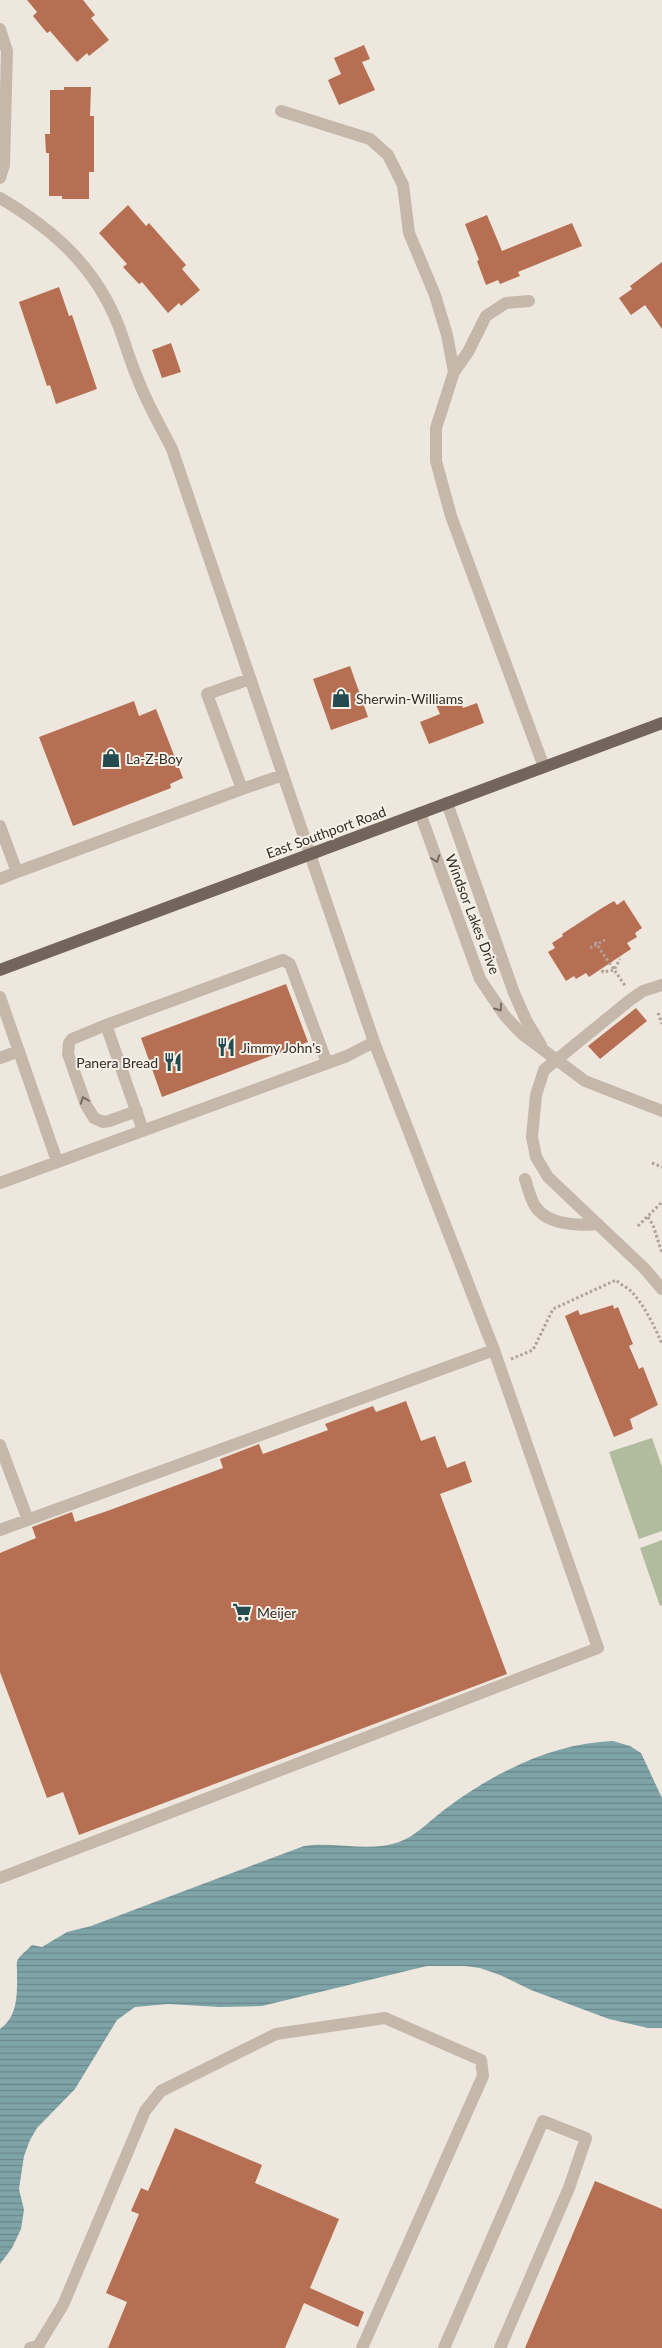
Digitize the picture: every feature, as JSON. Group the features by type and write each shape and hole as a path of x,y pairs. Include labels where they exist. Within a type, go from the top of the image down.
{"main road":[{"name":"East Southport Road","path":"0,970 662,723"}],"street":[{"path":"0,29 7,51 4,165 0,178"},
{"path":"281,111 370,139 388,155 403,185 409,233 435,295 447,335 454,372"},
{"path":"0,198 28,215 59,238 82,263 108,302 119,326 137,378 172,449 374,1042 494,1350 598,1648 0,1878"},
{"path":"529,301 506,303 486,316 468,352 454,372 436,428 436,461 451,516 544,767"},
{"path":"242,789 207,694 250,679"},
{"path":"0,879 283,775"},
{"name":"Windsor Lakes Drive","path":"447,803 514,993 526,1020 541,1045 555,1060"},
{"name":"Windsor Lakes Drive","path":"420,813 480,979 504,1016 522,1034 576,1076 600,1088 662,1111"},
{"path":"0,826 17,872"},
{"path":"137,1111 103,1122 94,1118 86,1105 71,1063 67,1048 72,1039 283,960 290,964 327,1063"},
{"path":"662,984 633,998 544,1070 539,1081 532,1118 534,1150 548,1177 644,1268 662,1289"},
{"path":"0,996 57,1161"},
{"path":"106,1025 144,1130"},
{"path":"0,1183 327,1063 374,1042"},
{"path":"0,1058 19,1051"},
{"path":"525,1179 532,1202 542,1214 569,1225 598,1224"},
{"path":"0,1530 494,1350"},
{"path":"0,1445 28,1520"},
{"path":"30,2348 38,2346 63,2305 145,2112 161,2090 276,2034 384,2018 481,2060 483,2076 362,2348"},
{"path":"444,2348 543,2121 586,2138 569,2188 500,2348"}],"path":[{"path":"590,948 605,940"},
{"path":"596,944 633,998"},
{"path":"602,970 603,972 614,970 620,960"},
{"path":"658,1013 662,1023"},
{"path":"652,1163 662,1167"},
{"path":"638,1226 662,1202"},
{"path":"648,1218 653,1225 662,1252"},
{"path":"498,1364 533,1350 553,1309 616,1280 630,1290 641,1304 653,1322 662,1344"}],"green space":[{"path":"652,1438 662,1467 662,1531 639,1539 609,1452"},
{"path":"662,1540 662,1605 660,1606 640,1548"}],"water":[{"path":"613,1741 630,1746 641,1753 662,1798 662,2028 648,2028 609,2019 531,1990 500,1975 480,1968 465,1966 427,1966 262,2006 220,2007 168,2004 135,2007 117,2020 75,2089 37,2128 30,2140 24,2156 19,2189 24,2210 21,2229 12,2248 0,2264 0,2029 11,2017 16,2003 17,1960 32,1945 42,1947 67,1932 91,1926 304,1846 376,1847 399,1842 419,1831 466,1794 505,1771 569,1747"}],"building":[{"path":"27,0 83,0 95,15 91,18 109,40 89,56 87,53 77,62 50,31 47,33 33,16 37,12"},
{"path":"364,45 370,59 362,62 375,90 339,105 328,80 341,74 334,58"},
{"path":"64,87 91,87 90,116 94,116 94,172 89,172 89,199 62,199 62,196 49,196 49,153 46,153 45,134 50,134 50,90 64,90"},
{"path":"128,205 146,226 149,223 186,265 182,269 200,290 181,306 179,303 168,313 142,282 139,284 123,267 127,264 99,233"},
{"path":"487,215 502,251 572,223 582,246 518,272 520,276 500,284 498,280 486,285 477,261 479,260 465,224"},
{"path":"662,262 662,329 645,305 631,315 619,298 632,289 630,286"},
{"path":"59,287 69,316 72,315 97,389 56,404 50,385 47,386 19,302"},
{"path":"171,343 181,372 162,378 152,350"},
{"name":"Sherwin-Williams","path":"350,666 368,717 331,730 313,679"},
{"path":"459,696 463,708 477,703 484,723 429,744 420,722 440,714 436,705"},
{"name":"La-Z-Boy","path":"134,701 139,716 156,709 183,778 170,784 171,788 73,826 39,737"},
{"path":"624,900 642,928 635,933 637,937 627,943 631,949 589,977 586,973 576,979 574,976 566,981 548,952 555,948 552,943 563,936 562,934 602,908 614,901 617,905"},
{"path":"286,984 308,1042 162,1097 141,1038"},
{"path":"636,1008 647,1021 600,1059 588,1046"},
{"path":"613,1305 614,1309 618,1307 633,1344 629,1346 639,1369 643,1367 658,1405 630,1419 633,1429 614,1437 565,1316 578,1310 580,1315"},
{"name":"Meijer","path":"406,1401 421,1441 435,1436 447,1468 465,1461 472,1482 440,1494 507,1674 79,1835 63,1792 47,1798 0,1672 0,1553 36,1538 32,1527 72,1512 75,1522 223,1468 220,1459 259,1444 263,1454 328,1430 325,1424 373,1406 376,1412"},
{"path":"175,2128 262,2165 255,2183 339,2219 310,2288 364,2312 358,2327 304,2303 285,2348 108,2348 127,2302 106,2293 139,2214 131,2211 141,2188 148,2191"},
{"path":"595,2181 662,2209 662,2348 525,2348"}],"place":[{"name":"Sherwin-Williams","path":"341,698"},
{"name":"La-Z-Boy","path":"111,758"},
{"name":"Jimmy John's","path":"226,1047"},
{"name":"Panera Bread","path":"173,1062"},
{"name":"Meijer","path":"242,1612"}]}
